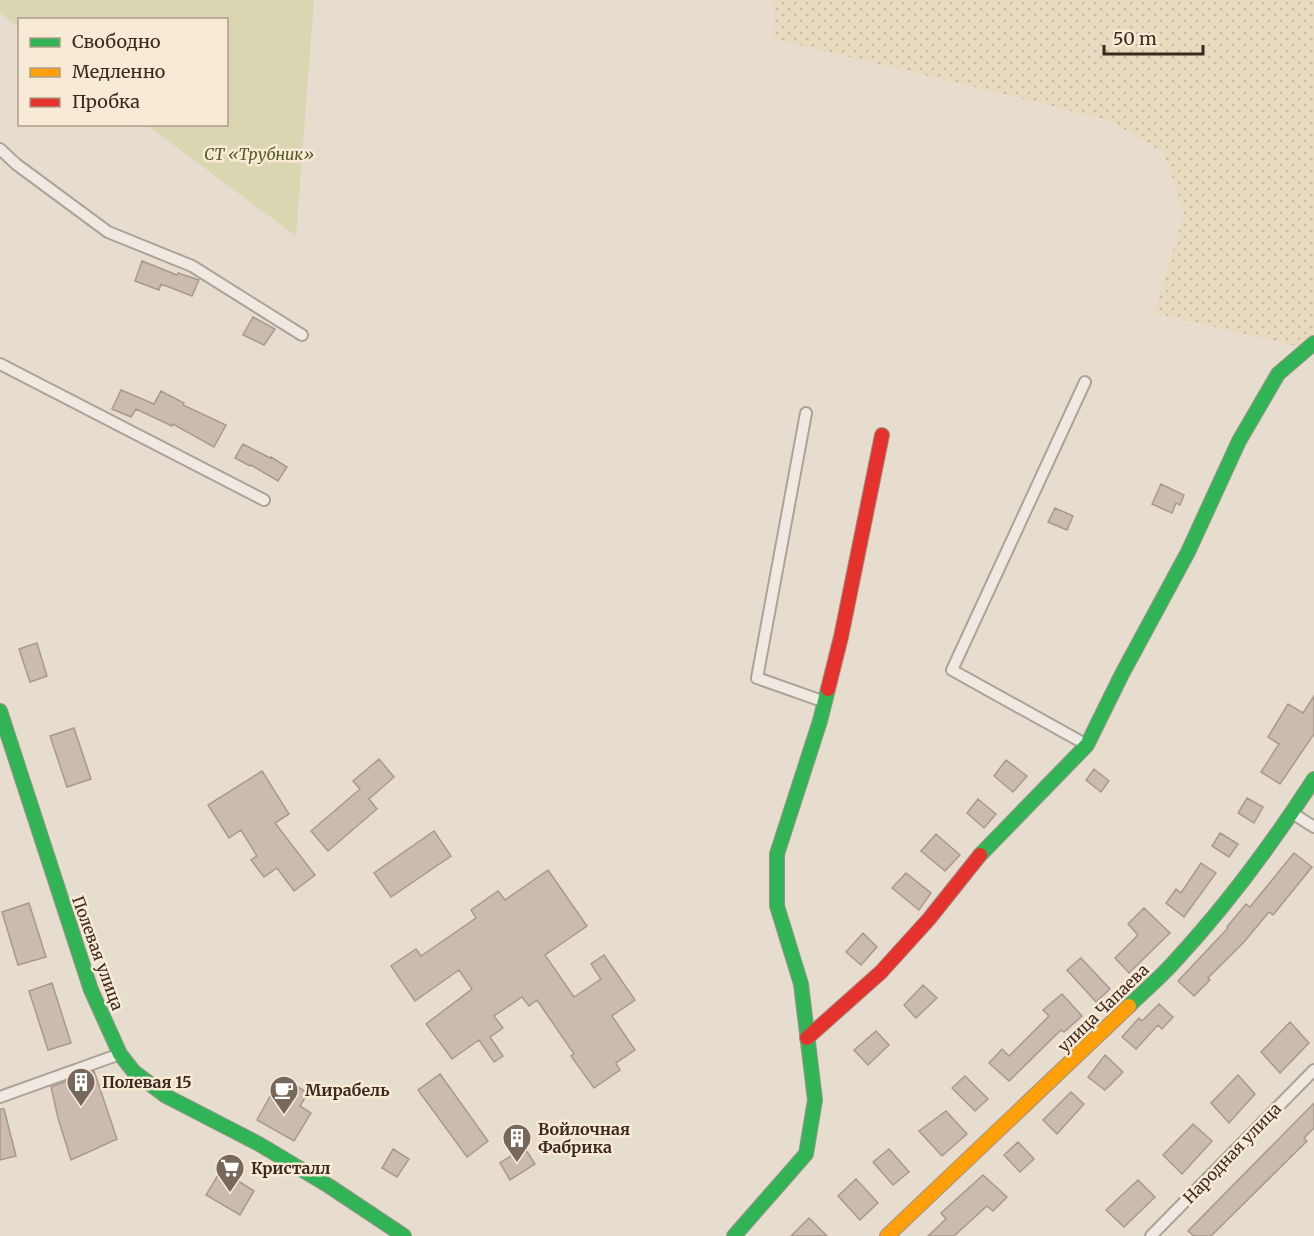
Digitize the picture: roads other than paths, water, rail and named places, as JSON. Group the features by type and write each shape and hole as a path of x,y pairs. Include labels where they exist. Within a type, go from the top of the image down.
{"street":[{"path":"0,149 16,165 108,232 192,266 302,335"},
{"path":"807,1038 881,972 928,919 972,863 1088,745 1122,674 1188,552 1239,441 1278,374 1314,343"},
{"path":"0,364 264,500"},
{"path":"1085,382 952,670 1088,745"},
{"path":"806,413 757,678 825,702"},
{"path":"734,1236 806,1154 815,1100 801,984 777,906 777,855 825,702 841,637 882,435"},
{"name":"Полевая улица","path":"0,711 91,990 120,1054 140,1077 166,1096 259,1144 329,1186 404,1236"},
{"name":"улица Чапаева","path":"887,1236 1175,962 1224,903 1292,813 1314,779"},
{"path":"1292,813 1314,828"},
{"path":"0,1097 120,1054"},
{"name":"Народная улица","path":"1151,1236 1314,1070"}],"place":[{"name":"Полевая 15","path":"81,1108"},
{"name":"Мирабель","path":"284,1116"},
{"name":"Войлочная Фабрика","path":"517,1164"},
{"name":"Кристалл","path":"230,1194"}],"park label":[{"name":"СТ «Трубник»","path":"259,154"}]}
